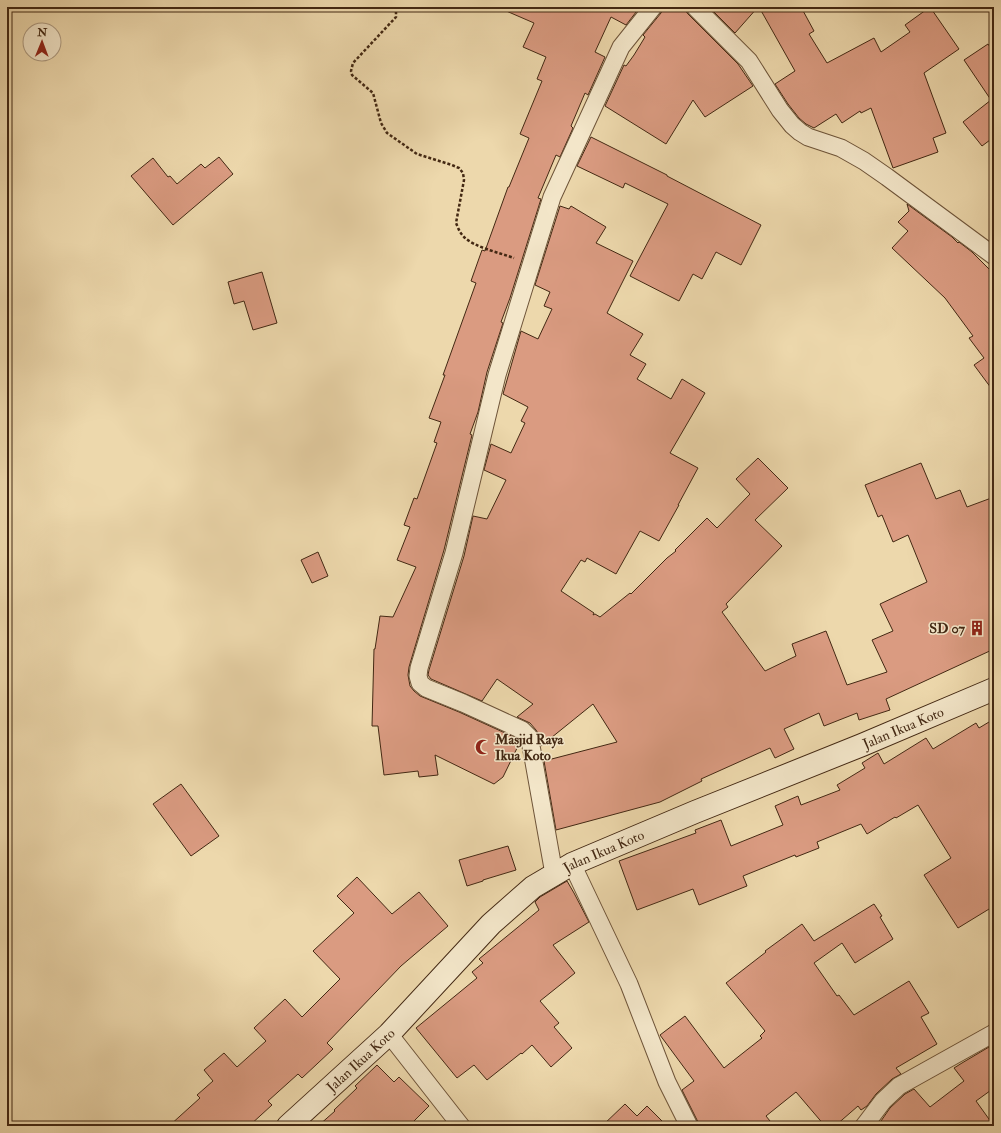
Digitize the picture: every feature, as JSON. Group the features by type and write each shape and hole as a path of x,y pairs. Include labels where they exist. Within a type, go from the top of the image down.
{"street":[{"path":"554,874 529,737 522,730 426,688 420,683 418,676 419,668 454,553 497,375 552,198 621,48 653,7"},
{"path":"695,7 749,61 780,110 792,125 800,132 808,137 841,148 864,161 994,256"},
{"name":"Jalan Ikua Koto","path":"288,1126 389,1034 491,924 533,888 554,874 572,864 695,812 855,748 994,689"},
{"path":"572,864 629,984 667,1082 690,1126"},
{"path":"389,1034 461,1126"},
{"path":"864,1126 883,1101 899,1086 994,1034"}],"path":[{"path":"393,7 396,12 396,17 353,63 351,71 352,74 373,93 381,123 387,133 417,154 452,165 459,168 463,173 464,180 456,223 458,230 463,237 472,243 531,265"}],"building":[{"path":"497,7 640,7 626,25 611,17 595,52 605,57 588,95 585,93 571,126 573,128 560,157 556,155 538,198 541,199 501,322 503,323 487,372 478,412 470,434 472,435 444,550 409,667 408,675 410,686 420,696 516,738 520,742 503,777 494,784 435,755 438,775 419,777 418,771 384,775 378,726 372,726 374,649 380,616 393,617 416,567 397,560 410,527 404,525 414,498 417,499 437,443 434,442 441,422 429,418 476,283 471,281 482,250 485,251 508,187 529,138 520,134 542,81 537,79 546,57 523,47 534,23"},
{"path":"663,7 685,7 688,14 738,64 753,86 705,117 693,100 666,144 605,106 624,65 626,66 634,55 645,37 643,35 661,13"},
{"path":"709,7 758,7 735,33"},
{"path":"759,7 801,7 814,31 809,34 827,63 874,38 881,52 910,32 905,25 930,7 959,49 924,73 946,133 933,138 938,152 893,168 871,108 861,113 860,111 842,123 836,114 814,128 806,124 788,104 775,84 795,71"},
{"path":"988,44 994,53 994,137 982,146 963,122 991,100 964,60"},
{"path":"591,137 761,225 741,265 716,252 702,279 693,274 679,301 630,276 668,204 625,183 623,188 577,166"},
{"path":"219,157 233,174 173,225 131,176 153,158 168,177 170,176 177,184 201,164 205,168"},
{"path":"907,204 972,252 994,274 994,392 974,365 984,358 969,338 973,336 945,298 892,248 908,231 898,222 909,211"},
{"path":"560,206 569,209 571,206 606,227 596,243 633,261 607,313 643,334 630,355 646,364 637,379 671,399 682,379 705,393 670,453 698,468 659,541 640,531 616,574 587,558 585,562 581,560 561,591 594,613 593,615 595,614 600,617 630,593 631,594 676,551 675,550 707,518 717,528 750,494 736,479 758,458 788,488 755,520 782,546 726,604 728,607 722,612 765,671 796,656 792,644 826,631 847,685 887,672 872,640 893,631 880,604 927,582 908,535 893,542 882,515 878,517 865,485 921,463 936,499 960,490 967,507 994,497 994,649 886,699 890,710 859,720 857,713 824,726 819,713 784,729 794,749 775,758 770,748 701,779 702,781 660,802 556,830 544,761 617,742 593,704 541,746 539,735 536,730 530,723 517,717 533,704 497,679 482,701 431,679 428,675 464,556 473,516 487,519 506,480 484,470 491,444 511,453 525,423 521,421 528,407 503,394 521,331 538,339 552,309 544,306 550,292 535,285"},
{"path":"262,272 277,323 253,330 244,301 234,304 228,282"},
{"path":"318,552 328,576 312,583 301,560"},
{"path":"994,719 994,906 958,928 924,875 951,858 918,805 867,834 861,824 817,842 819,848 796,857 795,855 743,876 747,886 699,905 693,889 637,910 619,861 696,833 695,830 721,820 731,846 783,825 775,806 798,796 801,805 840,790 837,785 865,768 862,763 878,753 884,764 926,738 933,749 976,723 979,728"},
{"path":"181,784 219,836 191,856 153,804"},
{"path":"508,846 516,870 467,886 459,860"},
{"path":"357,877 392,914 419,892 448,926 401,966 327,1043 333,1049 302,1078 298,1074 268,1101 272,1105 249,1126 169,1126 200,1098 197,1095 213,1081 204,1070 224,1053 237,1067 266,1041 254,1028 285,999 302,1017 340,979 313,951 354,913 337,896"},
{"path":"567,881 589,922 553,945 575,973 540,1001 559,1023 554,1027 572,1048 551,1067 532,1045 487,1080 474,1065 457,1078 416,1028 477,978 472,972 483,963 479,959 539,910 535,902 540,897"},
{"path":"874,904 882,916 880,917 893,939 855,963 842,943 814,963 837,996 839,995 854,1015 909,981 929,1013 921,1017 937,1044 896,1068 901,1074 892,1079 876,1094 867,1106 861,1110 858,1106 835,1126 825,1126 796,1092 766,1116 774,1126 700,1126 682,1090 694,1081 660,1035 685,1016 724,1068 762,1038 760,1036 765,1031 726,983 766,952 765,951 802,924 814,941"},
{"path":"994,1044 994,1088 976,1101 994,1126 886,1126 881,1121 890,1108 905,1094 914,1089 930,1107 964,1081 954,1068"},
{"path":"377,1065 394,1082 399,1077 429,1106 409,1126 318,1126 335,1111 334,1110 357,1088 355,1086"},
{"path":"625,1104 637,1116 647,1106 667,1126 602,1126"}],"place":[{"name":"SD 07","path":"977,628"},
{"name":"Masjid Raya Ikua Koto","path":"483,747"}]}
